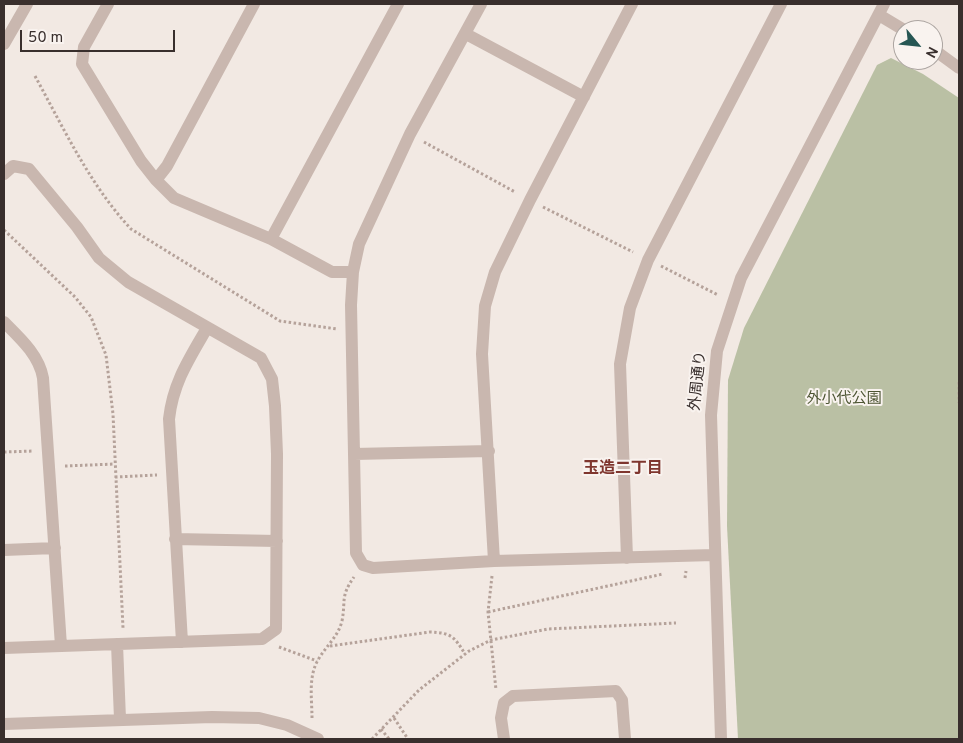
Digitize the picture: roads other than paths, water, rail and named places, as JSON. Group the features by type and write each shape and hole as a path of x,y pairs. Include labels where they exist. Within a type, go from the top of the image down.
{"street":[{"path":"4,44 27,4"},
{"path":"108,4 84,47 82,64 141,161 156,180 174,198 271,239 332,272 353,272"},
{"path":"156,180 167,166 254,4"},
{"path":"271,239 398,4"},
{"path":"481,4 410,134 359,244 353,272 351,329 356,553 363,564 373,568 494,561 714,555"},
{"path":"494,561 482,354 486,306 495,272 530,200 632,4"},
{"path":"627,558 620,364 630,308 648,260 780,4"},
{"path":"881,9 893,20"},
{"name":"外周通り","path":"721,739 711,415 717,351 741,278 881,9"},
{"path":"466,34 584,97"},
{"path":"943,56 959,68"},
{"path":"4,174 12,166 29,169 77,227 99,258 128,282 261,358 272,379 278,454 276,629 262,639 4,648"},
{"path":"4,322 22,340 42,370 61,646"},
{"path":"182,642 169,419 172,396 186,365 207,328"},
{"path":"354,454 488,451"},
{"path":"176,539 277,541"},
{"path":"4,550 55,548"},
{"path":"120,719 121,644"},
{"path":"504,739 501,718 504,703 513,696 616,691 622,700 625,739"},
{"path":"4,724 120,719 259,718 287,725 314,737"}],"district":[{"name":"玉造二丁目","path":"623,470"}],"park label":[{"name":"外小代公園","path":"844,400"}]}
